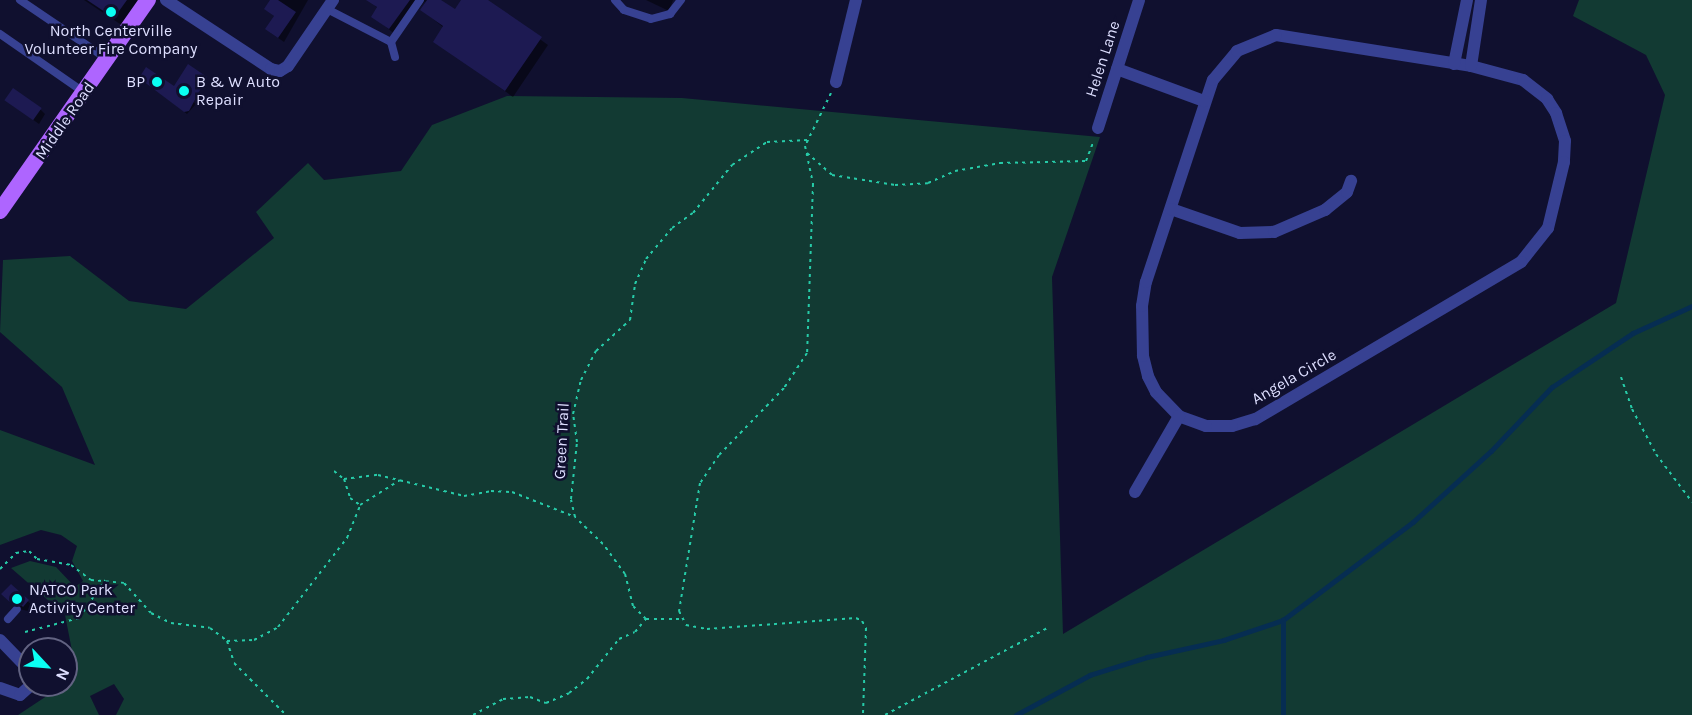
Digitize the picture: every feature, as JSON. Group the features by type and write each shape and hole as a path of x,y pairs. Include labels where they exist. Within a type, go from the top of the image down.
{"main road":[{"name":"Middle Road","path":"0,211 85,93 148,0"}],"street":[{"path":"166,0 271,69 280,71 288,66 330,5"},
{"path":"836,82 856,0"},
{"name":"Helen Lane","path":"1098,128 1139,0"},
{"path":"1454,64 1467,0"},
{"path":"1471,66 1481,0"},
{"name":"Angela Circle","path":"1276,35 1454,64 1507,74 1537,89 1556,113 1562,129 1564,162 1551,219 1532,253 1255,419 1220,427 1179,416 1156,392 1143,356 1142,306 1146,282 1204,101 1228,59 1247,45 1276,35"},
{"path":"1117,69 1204,101"},
{"path":"1171,209 1240,233 1274,232 1325,210 1347,192 1351,181"},
{"path":"1135,492 1179,416"},
{"path":"0,640 18,659"},
{"path":"0,688 18,694"}],"lane":[{"path":"20,0 108,60"},
{"path":"391,42 420,0"},
{"path":"615,0 624,10 651,19 670,14 681,0"},
{"path":"330,5 391,42 395,57"},
{"path":"0,34 85,93"},
{"path":"8,619 17,609"}],"path":[{"path":"836,82 808,140 806,150 813,184 810,341 793,377 719,454 700,483 681,619 686,625 707,629 856,618 862,621 866,628 863,715"},
{"path":"806,150 832,176 895,185 928,183 955,171 1000,163 1086,161 1098,128"},
{"name":"Green Trail","path":"575,517 571,499 577,442 575,398 596,351 630,320 635,284 646,259 672,228 693,213 732,165 768,142 808,140"},
{"path":"1621,377 1632,409 1656,454 1692,502"},
{"path":"334,471 344,479 350,498 360,505"},
{"path":"344,479 378,475 464,496 491,491 512,492 575,517 603,544 625,574 633,606 646,619 681,619"},
{"path":"227,641 254,640 278,627 347,538 360,505 400,480"},
{"path":"0,569 16,553 29,550 37,559 71,566 91,580 123,584 151,613 161,618 210,628 227,641 234,663 286,715"},
{"path":"25,632 79,618 105,580"},
{"path":"473,715 503,699 530,697 546,704 569,693 586,679 619,639 634,632 646,619"},
{"path":"885,715 1049,627"}],"green space":[{"path":"1579,0 1692,0 1692,715 116,715 124,699 114,684 90,696 99,715 18,715 45,697 78,697 78,637 69,637 65,615 11,568 30,561 56,567 75,587 83,581 72,561 77,546 61,535 41,530 0,545 0,430 95,465 62,387 0,332 3,260 70,256 129,301 186,309 274,238 256,212 308,163 324,180 401,171 432,125 507,96 682,98 1100,137 1052,277 1063,634 1616,303 1665,95 1646,55 1573,16"}],"building":[{"name":"North Centerville Volunteer Fire Company","path":"87,0 127,0 114,18"},
{"path":"270,0 278,0 296,12 278,38 265,29 274,16 264,9"},
{"path":"366,0 410,0 389,29 371,17 377,7"},
{"path":"427,0 441,0 455,9 461,0 488,0 542,37 505,91 433,42 443,26 420,10"},
{"name":"B & W Auto Repair","path":"188,64 207,77 189,111 184,112 139,78 146,67 174,86"},
{"path":"13,88 42,108 33,120 4,100"},
{"name":"NATCO Park Activity Center","path":"11,584 29,600 23,607 19,603 13,605 1,594"}],"waterway":[{"path":"1016,715 1090,675 1147,657 1224,640 1283,620 1413,522 1491,451 1552,387 1633,333 1692,306"},
{"path":"1283,620 1283,715"}],"place":[{"name":"North Centerville Volunteer Fire Company","path":"111,12"},
{"name":"BP","path":"157,82"},
{"name":"B & W Auto Repair","path":"184,91"},
{"name":"NATCO Park Activity Center","path":"17,599"}]}
